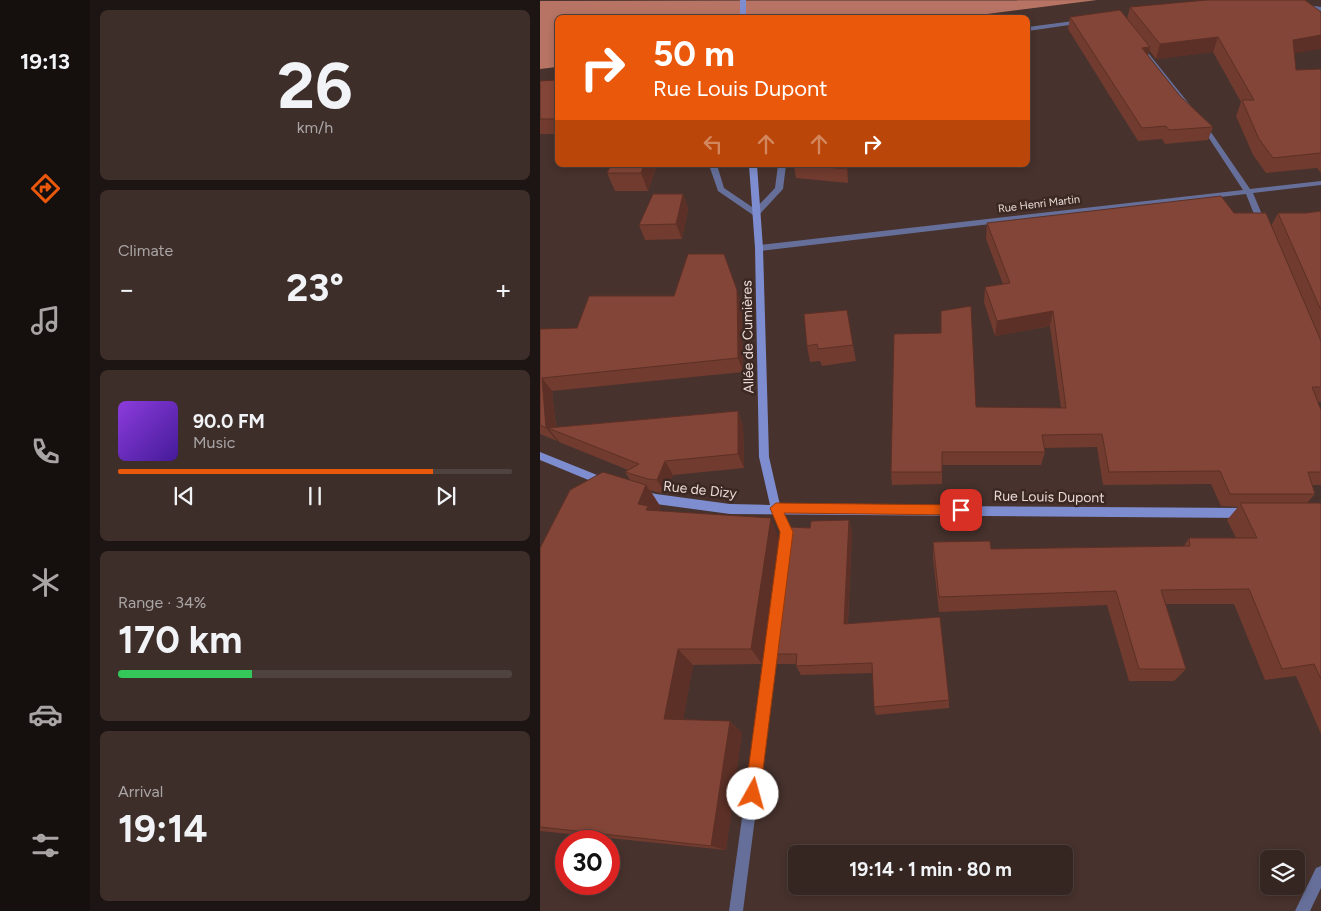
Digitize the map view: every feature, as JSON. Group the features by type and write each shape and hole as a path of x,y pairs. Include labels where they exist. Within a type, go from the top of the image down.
{"main road":[{"path":"742,0 743,15"},
{"name":"Allée de Cumières","path":"753,167 759,248 764,457 776,508"},
{"path":"540,456 611,485"},
{"name":"Rue de Dizy","path":"629,491 656,499 730,509 776,508"},
{"name":"Rue Louis Dupont","path":"776,508 1261,514"}],"street":[{"path":"1293,5 1321,9"},
{"path":"1030,29 1091,20"},
{"path":"1135,39 1213,137 1248,191 1267,236"},
{"path":"714,167 721,189 756,213 779,190 782,167"},
{"name":"Rue Henri Martin","path":"759,248 1321,183"},
{"path":"736,911 786,532 776,508"},
{"path":"1302,911 1321,873"}],"shaded area":[{"path":"1097,0 980,15 555,15 555,67 540,69 540,1"}],"building":[{"path":"1207,0 1305,0 1321,12 1321,35 1293,40 1296,70 1321,69 1321,153 1273,158 1259,139 1242,100 1254,100 1218,37 1160,44 1130,7"},
{"path":"1120,10 1150,47 1142,48 1180,96 1213,127 1169,130 1166,126 1142,128 1070,17"},
{"path":"555,80 555,119 540,119 540,81"},
{"path":"610,167 643,167 641,173 607,173"},
{"path":"825,167 847,167 847,169"},
{"path":"653,194 683,194 676,224 639,225"},
{"path":"1221,196 1234,213 1266,213 1321,341 1321,387 1312,387 1321,410 1321,472 1308,472 1315,494 1230,494 1220,471 1109,472 1102,434 1042,435 1045,452 942,452 942,472 891,472 894,334 941,333 941,311 971,306 976,407 1066,408 1053,311 997,321 985,287 1010,283 987,223"},
{"path":"1321,211 1321,310 1278,213"},
{"path":"688,254 724,254 737,290 738,358 542,378 546,428 540,425 540,329 577,328 589,296 674,296"},
{"path":"847,310 853,345 818,349 817,344 807,346 804,314"},
{"path":"738,411 738,454 665,461 657,480 625,472 639,464 548,428"},
{"path":"603,472 646,485 638,504 648,506 646,510 771,518 751,649 678,649 664,719 730,721 711,846 620,836 620,830 567,830 540,827 540,548 570,490"},
{"path":"1240,503 1321,503 1321,679 1314,664 1282,669 1249,589 1161,590 1186,669 1139,669 1116,591 939,597 933,542 990,541 991,549 1190,546 1189,538 1257,538"},
{"path":"849,520 844,624 940,617 949,700 874,707 872,663 796,666 797,654 771,654 788,527 810,528 811,521"}],"route":[{"path":"753,794 786,532 776,508 961,510"}]}
